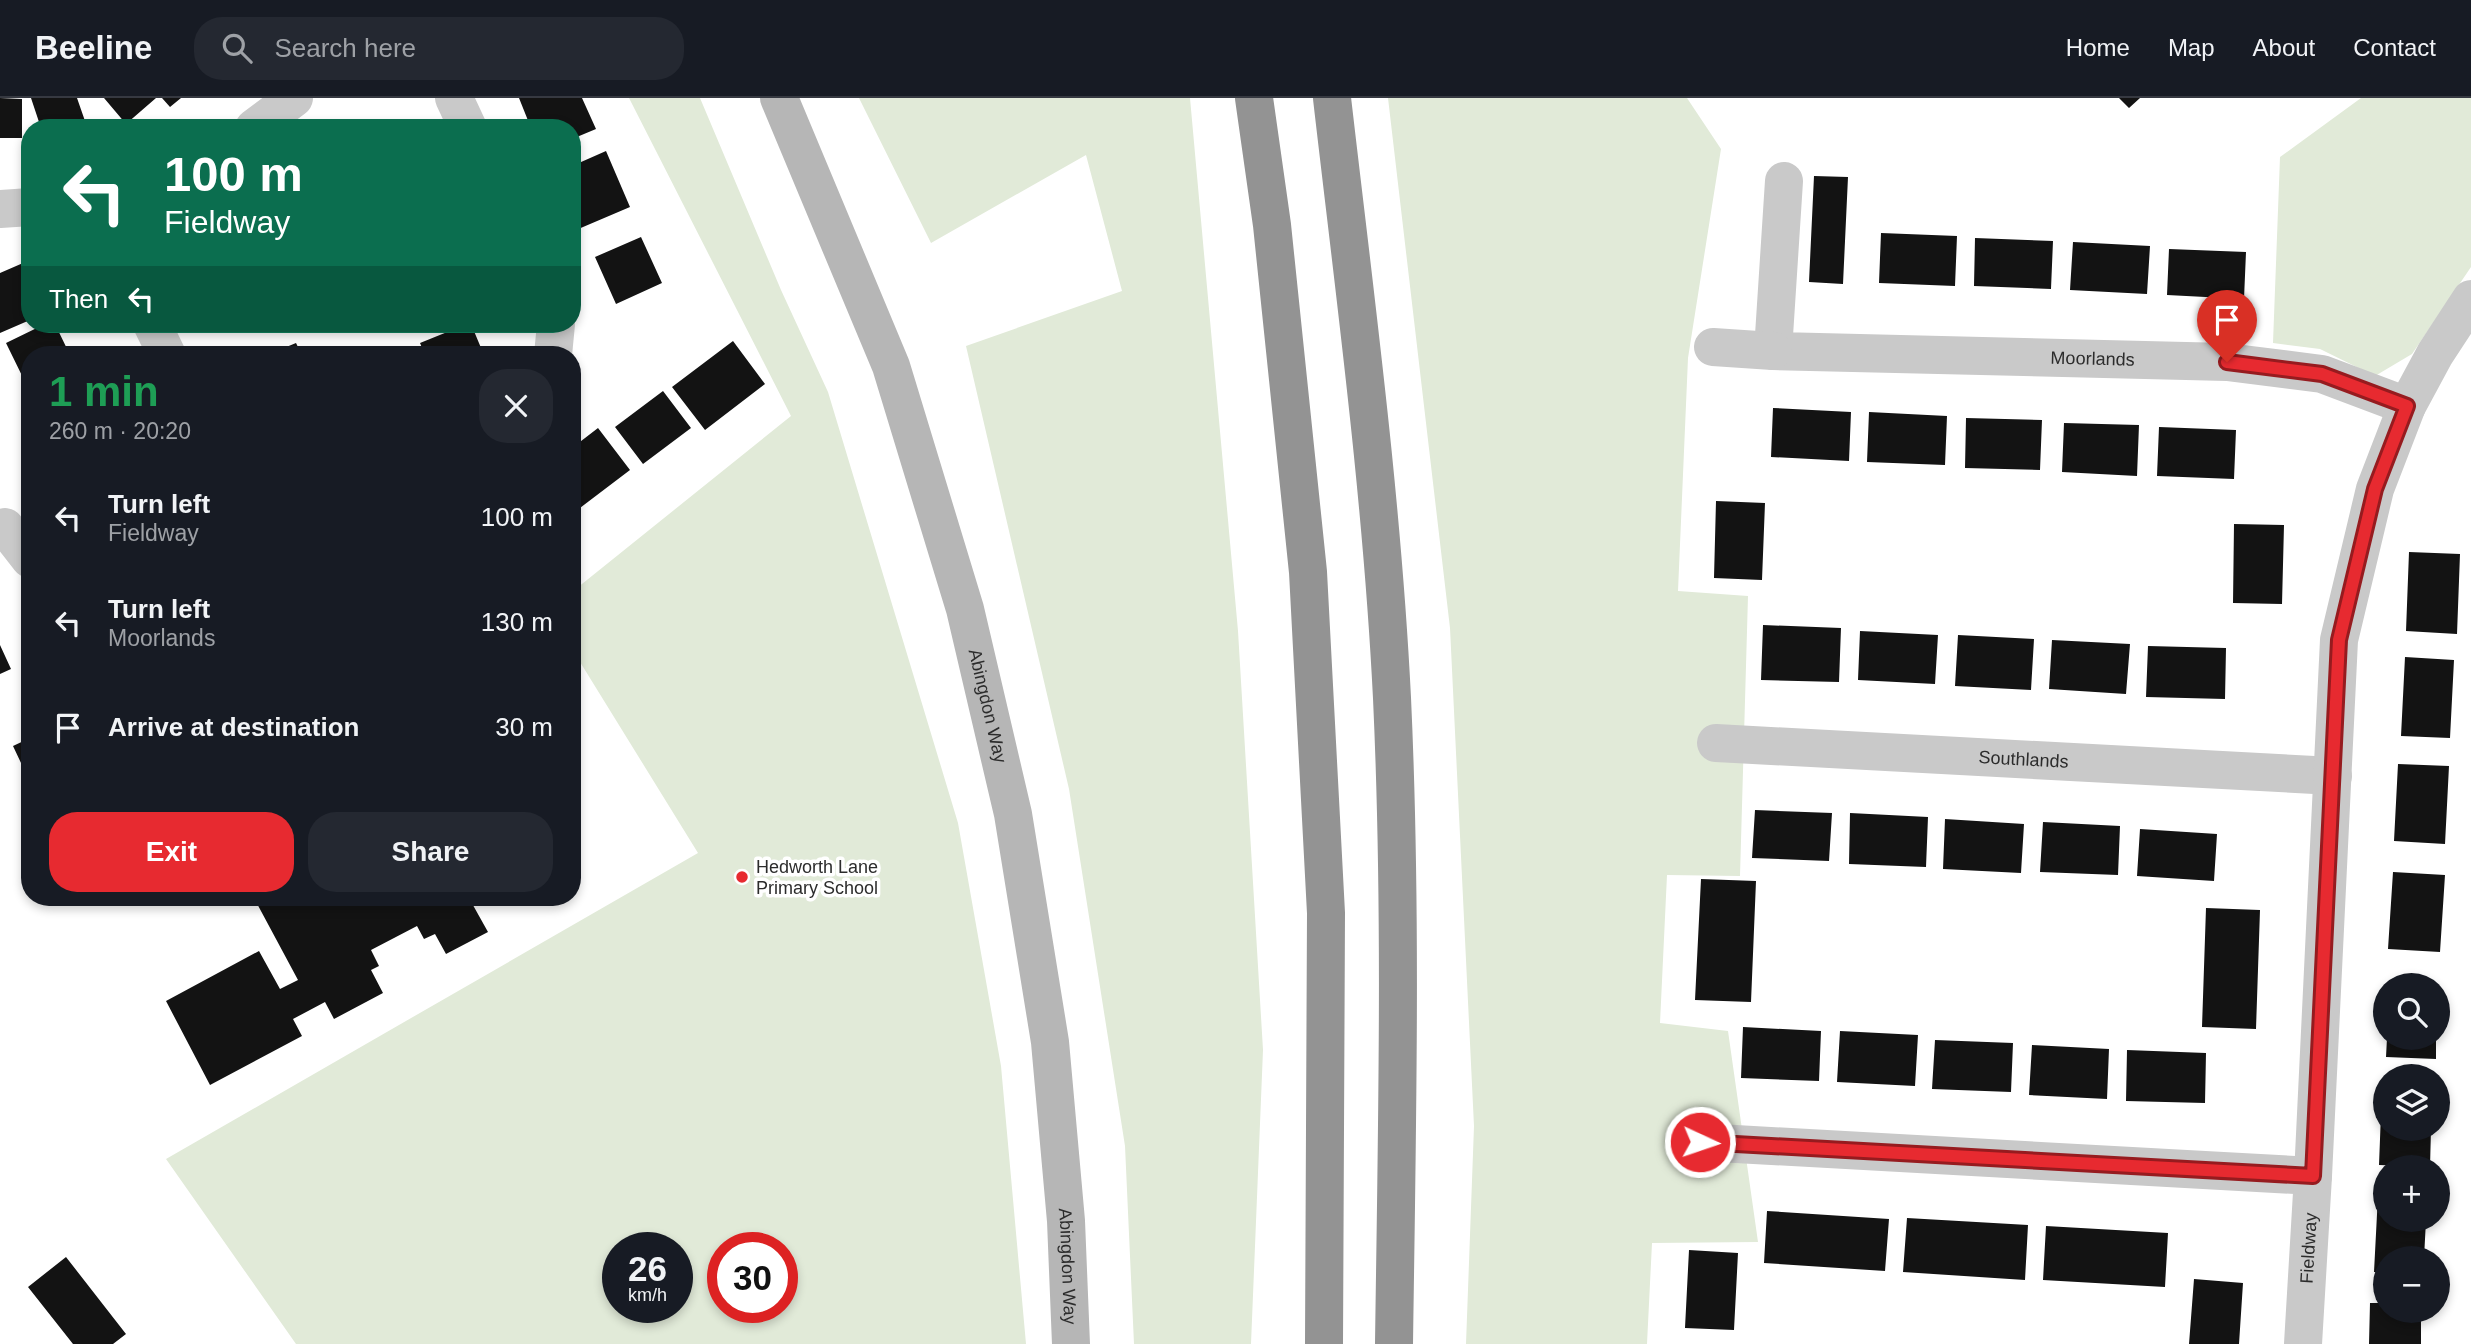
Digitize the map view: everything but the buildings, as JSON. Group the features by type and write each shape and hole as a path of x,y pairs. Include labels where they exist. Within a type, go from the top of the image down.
{"highway":[{"path":"1254,98 1272,225 1308,572 1326,914 1324,1344"},
{"path":"1332,98 1373,452 1392,696 1399,961 1394,1344"}],"street":[{"path":"266,119 294,98"},
{"path":"454,98 464,119"},
{"name":"Abingdon Way","path":"779,98 891,366 968,622 1013,814 1050,1042 1066,1221 1071,1344"},
{"path":"1773,351 1784,181"},
{"path":"0,209 21,208"},
{"name":"Fieldway","path":"2303,1344 2339,640 2375,489 2407,406 2435,354 2471,299"},
{"name":"Moorlands","path":"1713,347 1773,351 2227,362 2322,374 2407,406"},
{"path":"5,527 21,547"},
{"name":"Southlands","path":"1716,744 2333,776"},
{"path":"1700,1143 2313,1176"}],"green space":[{"name":"Hedworth Lane Primary School","path":"629,98 700,98 781,290 828,392 958,823 1001,1066 1026,1344 296,1344 166,1159 698,853 581,664 581,585 791,416"},
{"path":"859,98 1190,98 1238,631 1263,1050 1251,1344 1134,1344 1125,1146 1069,789 966,346 1122,291 1086,155 931,243"},
{"path":"1388,98 1687,98 1721,149 1688,358 1678,591 1748,596 1740,876 1667,875 1660,1023 1728,1031 1758,1242 1652,1243 1647,1344 1466,1344 1474,1126 1450,628"},
{"path":"2361,98 2471,98 2471,267 2412,354 2375,376 2320,349 2273,343 2280,157"}],"place":[{"name":"Hedworth Lane Primary School","path":"742,877"}],"route":[{"path":"1700,1142 2313,1176 2339,640 2375,489 2407,406 2322,374 2227,362"}]}
